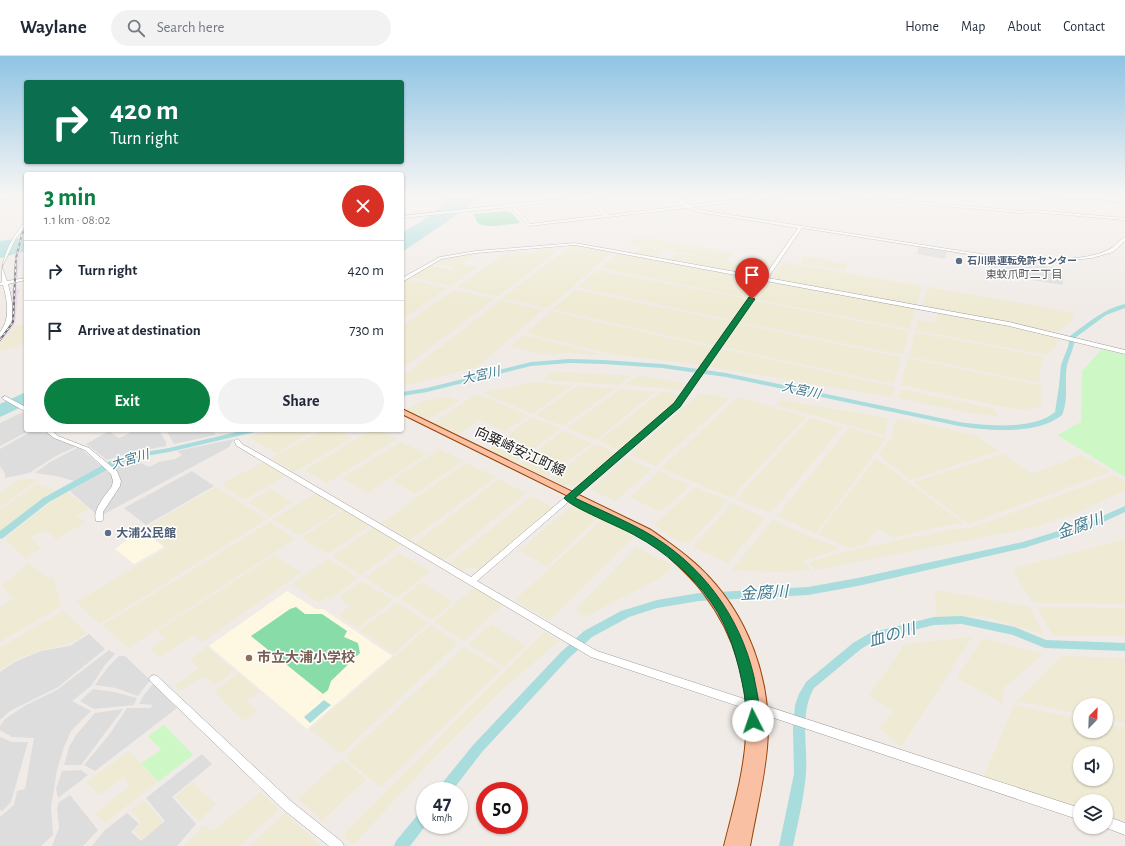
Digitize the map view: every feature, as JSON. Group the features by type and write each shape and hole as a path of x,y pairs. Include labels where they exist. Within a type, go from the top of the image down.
{"main road":[{"name":"向粟崎安江町線","path":"404,412 571,496 667,548 711,594 739,635 762,733 760,758 742,846"},
{"name":"向粟崎安江町線","path":"404,417 571,496"},
{"name":"向粟崎安江町線","path":"731,846 749,764 753,721 757,708"}],"street":[{"path":"0,335 7,326 10,301 2,284 0,267 14,238 18,233"},
{"path":"472,581 677,405 797,233"},
{"path":"839,233 1029,262 1052,261 1105,253 1113,249 1125,238"},
{"path":"404,279 440,258 476,252 575,244 591,245 1010,324 1125,352"},
{"path":"2,284 24,280"},
{"path":"5,398 24,409"},
{"path":"50,432 56,437 82,445 114,473 117,481 113,492 99,512 99,519"},
{"path":"237,441 239,445 594,654 1073,812"},
{"path":"154,679 288,806 338,846"},
{"path":"1113,825 1125,829"}],"shaded area":[{"path":"20,233 24,233 18,254 21,254 17,280 17,289 20,290 18,294 15,323 0,342 0,338 11,324 12,289 14,284 13,277 16,255 21,238 20,236 17,236"},
{"path":"647,238 733,253 727,261 628,243 632,240"},
{"path":"577,245 613,251 548,308 502,298 570,246"},
{"path":"642,247 663,250 657,257 635,253"},
{"path":"919,247 977,257 947,252 945,259 917,254"},
{"path":"544,248 558,251 498,296 457,287 506,253 517,251 531,254 537,249"},
{"path":"618,253 762,279 749,298 600,268"},
{"path":"676,253 768,269 763,277 670,259"},
{"path":"474,255 460,264 478,267 451,286 411,277 429,265 450,270 454,267 434,262 439,260"},
{"path":"804,256 849,264 845,271 800,263"},
{"path":"751,257 775,261 769,268 746,264"},
{"path":"991,258 1062,269 1063,285 989,273"},
{"path":"782,262 922,286 916,305 778,280 773,276"},
{"path":"597,270 747,299 733,320 578,287"},
{"path":"407,279 447,288 404,318 404,281"},
{"path":"776,283 915,308 910,329 756,299 768,284"},
{"path":"928,287 1075,313 1070,323 1056,332 922,306"},
{"path":"454,290 494,299 404,367 404,325"},
{"path":"575,290 732,322 715,346 553,309"},
{"path":"501,300 543,310 477,367 404,385 404,375"},
{"path":"755,301 909,331 903,355 740,322"},
{"path":"551,311 713,348 700,365 612,354 526,333"},
{"path":"938,312 1021,328 1058,337 1056,345 1047,355 915,330 918,320 935,323"},
{"path":"739,324 901,357 894,384 723,347"},
{"path":"14,326 24,326 24,344 0,351 0,342 11,332"},
{"path":"915,332 1044,357 1040,369 1040,383 909,356"},
{"path":"524,335 604,355 569,353 542,354 511,346"},
{"path":"722,349 895,387 892,397 710,367"},
{"path":"908,358 1042,386 1041,406 1025,410 1004,407 901,385"},
{"path":"567,372 630,376 619,385 543,380 546,378 547,373"},
{"path":"640,376 683,383 682,390 625,385 634,378"},
{"path":"534,382 572,386 532,414 483,393"},
{"path":"577,386 615,389 563,426 536,415"},
{"path":"620,389 655,392 596,440 567,428"},
{"path":"901,389 994,409 998,416 969,413 898,398"},
{"path":"662,391 679,395 669,409 620,451 599,441"},
{"path":"477,394 528,416 505,431 480,420 458,434 433,423"},
{"path":"699,394 715,395 729,399 656,466 630,455"},
{"path":"448,397 459,401 428,420 406,409 421,402"},
{"path":"738,397 806,417 731,498 661,468"},
{"path":"781,400 888,418 885,435 776,405"},
{"path":"23,412 24,432 26,432 0,446 0,423"},
{"path":"532,417 560,429 515,462 489,449"},
{"path":"810,418 842,427 771,513 736,499"},
{"path":"900,419 974,435 999,451 910,480 878,454 892,438 895,421"},
{"path":"849,428 886,438 816,533 777,516"},
{"path":"563,431 592,443 546,477 520,464"},
{"path":"30,432 44,432 54,438 77,446 56,456 29,473 5,478 5,473 0,466 0,449"},
{"path":"107,432 110,432 119,438 130,433 160,432 166,442 166,446 129,453 107,460 86,444"},
{"path":"167,432 213,432 216,435 174,444"},
{"path":"268,432 312,432 276,453 249,437"},
{"path":"319,432 341,432 352,438 294,472 271,458"},
{"path":"368,432 382,432 397,439 327,483 305,470"},
{"path":"234,439 229,447 104,514 103,509 121,482 113,468 134,459 149,467 159,462 175,459 182,455 177,451"},
{"path":"401,442 426,454 368,493 342,478"},
{"path":"595,444 616,453 577,485 565,486 551,479"},
{"path":"79,447 101,466 74,481 56,476 35,473 50,462"},
{"path":"439,449 463,461 415,494 392,480"},
{"path":"1004,454 1032,474 1081,455 1110,472 968,524 913,482"},
{"path":"626,458 652,469 615,501 591,489"},
{"path":"876,458 964,524 952,524 896,537 877,529 866,544 849,548 818,534"},
{"path":"263,462 286,475 244,500 223,486 223,483"},
{"path":"466,463 496,477 410,540 381,523"},
{"path":"106,471 112,475 113,484 110,492 95,513 70,491"},
{"path":"192,471 214,486 146,525 124,508"},
{"path":"659,471 690,485 661,512 630,497"},
{"path":"1114,475 1125,481 1125,490 1077,513 1034,527 815,570 809,562 848,551 953,529 971,528"},
{"path":"31,478 37,481 0,507 0,493 18,481"},
{"path":"499,479 526,493 443,561 414,544"},
{"path":"37,484 57,490 45,496 0,531 0,510"},
{"path":"216,487 267,519 100,624 76,602 167,548 146,532 147,527"},
{"path":"695,487 728,501 688,544 676,540 654,525"},
{"path":"271,489 292,502 270,517 248,502"},
{"path":"67,492 90,509 76,515 85,523 56,539 45,530 30,538 41,548 26,559 5,538 50,503"},
{"path":"316,493 343,508 299,536 273,519"},
{"path":"532,496 553,507 479,570 470,566 463,571 449,563"},
{"path":"732,503 765,518 728,563 693,547"},
{"path":"580,507 599,517 547,566 520,551 569,508"},
{"path":"343,510 370,525 328,554 302,538"},
{"path":"603,519 617,525 634,537 550,621 517,602 516,599"},
{"path":"773,520 839,549 802,561 811,570 779,572 732,570"},
{"path":"270,522 295,539 128,648 103,625"},
{"path":"146,527 146,533 164,547 134,564 115,549 127,540 125,537"},
{"path":"373,527 403,543 361,575 332,557"},
{"path":"1118,541 1125,541 1125,604 1033,603 1012,569"},
{"path":"636,547 673,566 660,578 585,617 576,609"},
{"path":"399,553 430,571 398,597 365,578"},
{"path":"275,555 301,573 202,642 193,635 159,658 150,649 166,639 157,631"},
{"path":"329,559 358,578 330,599 327,597 319,603 292,584"},
{"path":"29,563 49,579 53,577 61,606 0,642 0,607 14,599 2,586"},
{"path":"361,581 393,600 358,628 339,615 350,606 339,597"},
{"path":"422,582 452,602 432,620 401,599"},
{"path":"476,586 504,604 464,641 434,622"},
{"path":"935,590 1030,607 1044,635 983,616 936,618"},
{"path":"287,591 316,609 323,609 392,656 307,729 209,646"},
{"path":"397,603 428,623 393,654 360,630"},
{"path":"1037,607 1125,608 1125,636 1053,636"},
{"path":"63,611 87,633 71,643 41,650 15,660 0,670 0,648"},
{"path":"491,624 526,646 504,667 469,644"},
{"path":"431,625 458,643 341,754 310,729"},
{"path":"544,632 560,640 503,689 428,764 353,845 343,835"},
{"path":"89,634 105,649 58,687 10,711 0,720 0,672 15,662 41,651 70,646"},
{"path":"972,637 901,747 880,728 893,711 869,696 905,644"},
{"path":"983,638 1043,654 1005,687 1002,703 956,678"},
{"path":"207,647 234,671 215,685 203,676 181,691 175,685 199,668 190,660"},
{"path":"464,647 501,670 381,787 347,760 347,755"},
{"path":"109,650 115,654 105,665 91,686 72,701 91,711 71,731 64,747 57,770 51,807 53,835 41,846 0,846 0,817 14,805 17,791 25,789 34,738 12,737 0,730 0,726 5,719 26,705 57,690"},
{"path":"119,656 125,656 150,680 138,696 116,688 95,685 109,666"},
{"path":"1061,656 1125,658 1125,723 1113,720 1113,698 1073,698 1073,713 1017,701"},
{"path":"238,673 259,691 247,701 257,711 244,721 214,691"},
{"path":"153,684 177,708 95,771 84,765 109,735 127,708 150,708 153,705 139,704 143,696"},
{"path":"93,689 114,692 137,698 134,705 94,709 80,701"},
{"path":"1014,705 1073,718 1073,738 1113,738 1113,725 1125,728 1125,821 1113,818 1113,794 1073,794 1073,806 984,776"},
{"path":"123,709 81,765 64,765 69,747 76,735 95,713"},
{"path":"0,737 12,742 28,742 11,802 2,811 0,810"},
{"path":"129,751 157,782 105,823 95,813 130,786 123,778 99,795 86,782"},
{"path":"202,754 212,764 172,797 196,824 177,846 92,846 105,830 127,813 139,824 131,832 141,841 165,821 146,798"},
{"path":"342,759 366,779 322,821 298,799"},
{"path":"81,770 88,775 58,798 56,789 62,771"},
{"path":"192,782 216,804 199,821 175,797"},
{"path":"260,792 279,810 241,846 185,846 203,825 213,831"},
{"path":"70,795 98,830 83,846 52,846 59,828 57,808 59,802"},
{"path":"144,800 163,822 143,839 134,830 142,823 131,810"},
{"path":"285,813 321,846 249,846"}],"green space":[{"path":"1102,349 1125,355 1125,477 1057,435 1081,422 1082,371"},
{"path":"296,607 305,614 322,614 347,631 344,637 358,643 360,653 331,681 328,690 323,694 251,636 290,609"},
{"path":"164,725 193,755 158,782 141,763 161,750 148,736"}],"water":[{"path":"404,233 430,233 404,251"},
{"path":"24,237 24,252 0,258 0,241"},
{"path":"24,393 24,406 0,417 0,404"},
{"path":"324,700 331,705 310,723 304,717"}],"waterway":[{"name":"大宮川","path":"404,394 427,390 531,364 569,361 604,362 662,366 726,375 959,424 1012,427 1041,423 1052,419 1059,413 1064,365 1071,347 1072,337 1097,318 1111,310 1125,306"},
{"name":"大宮川","path":"0,536 46,500 115,462 139,455 169,450 246,432"},
{"name":"金腐川","path":"451,782 478,748 564,656 588,634 625,614 657,604 699,597 808,591 858,582 1024,545 1096,522 1125,509"},
{"name":"血の川","path":"786,846 796,801 800,774 801,763 799,728 801,705 805,694 810,685 857,646 874,636 934,621 962,620 1015,631 1045,644 1125,647"},
{"name":"金腐川","path":"401,846 416,827"}],"railway":[{"path":"0,340 13,322 16,258 23,233"}],"place":[{"name":"石川県運転免許センター","path":"959,261"},
{"name":"大浦公民館","path":"108,533"},
{"name":"市立大浦小学校","path":"249,658"}],"district":[{"name":"東蚊爪町二丁目","path":"1024,274"}],"route":[{"path":"752,299 677,405 569,498 641,534 680,561 702,583 715,599 736,636 742,653 751,694 753,721"}]}
